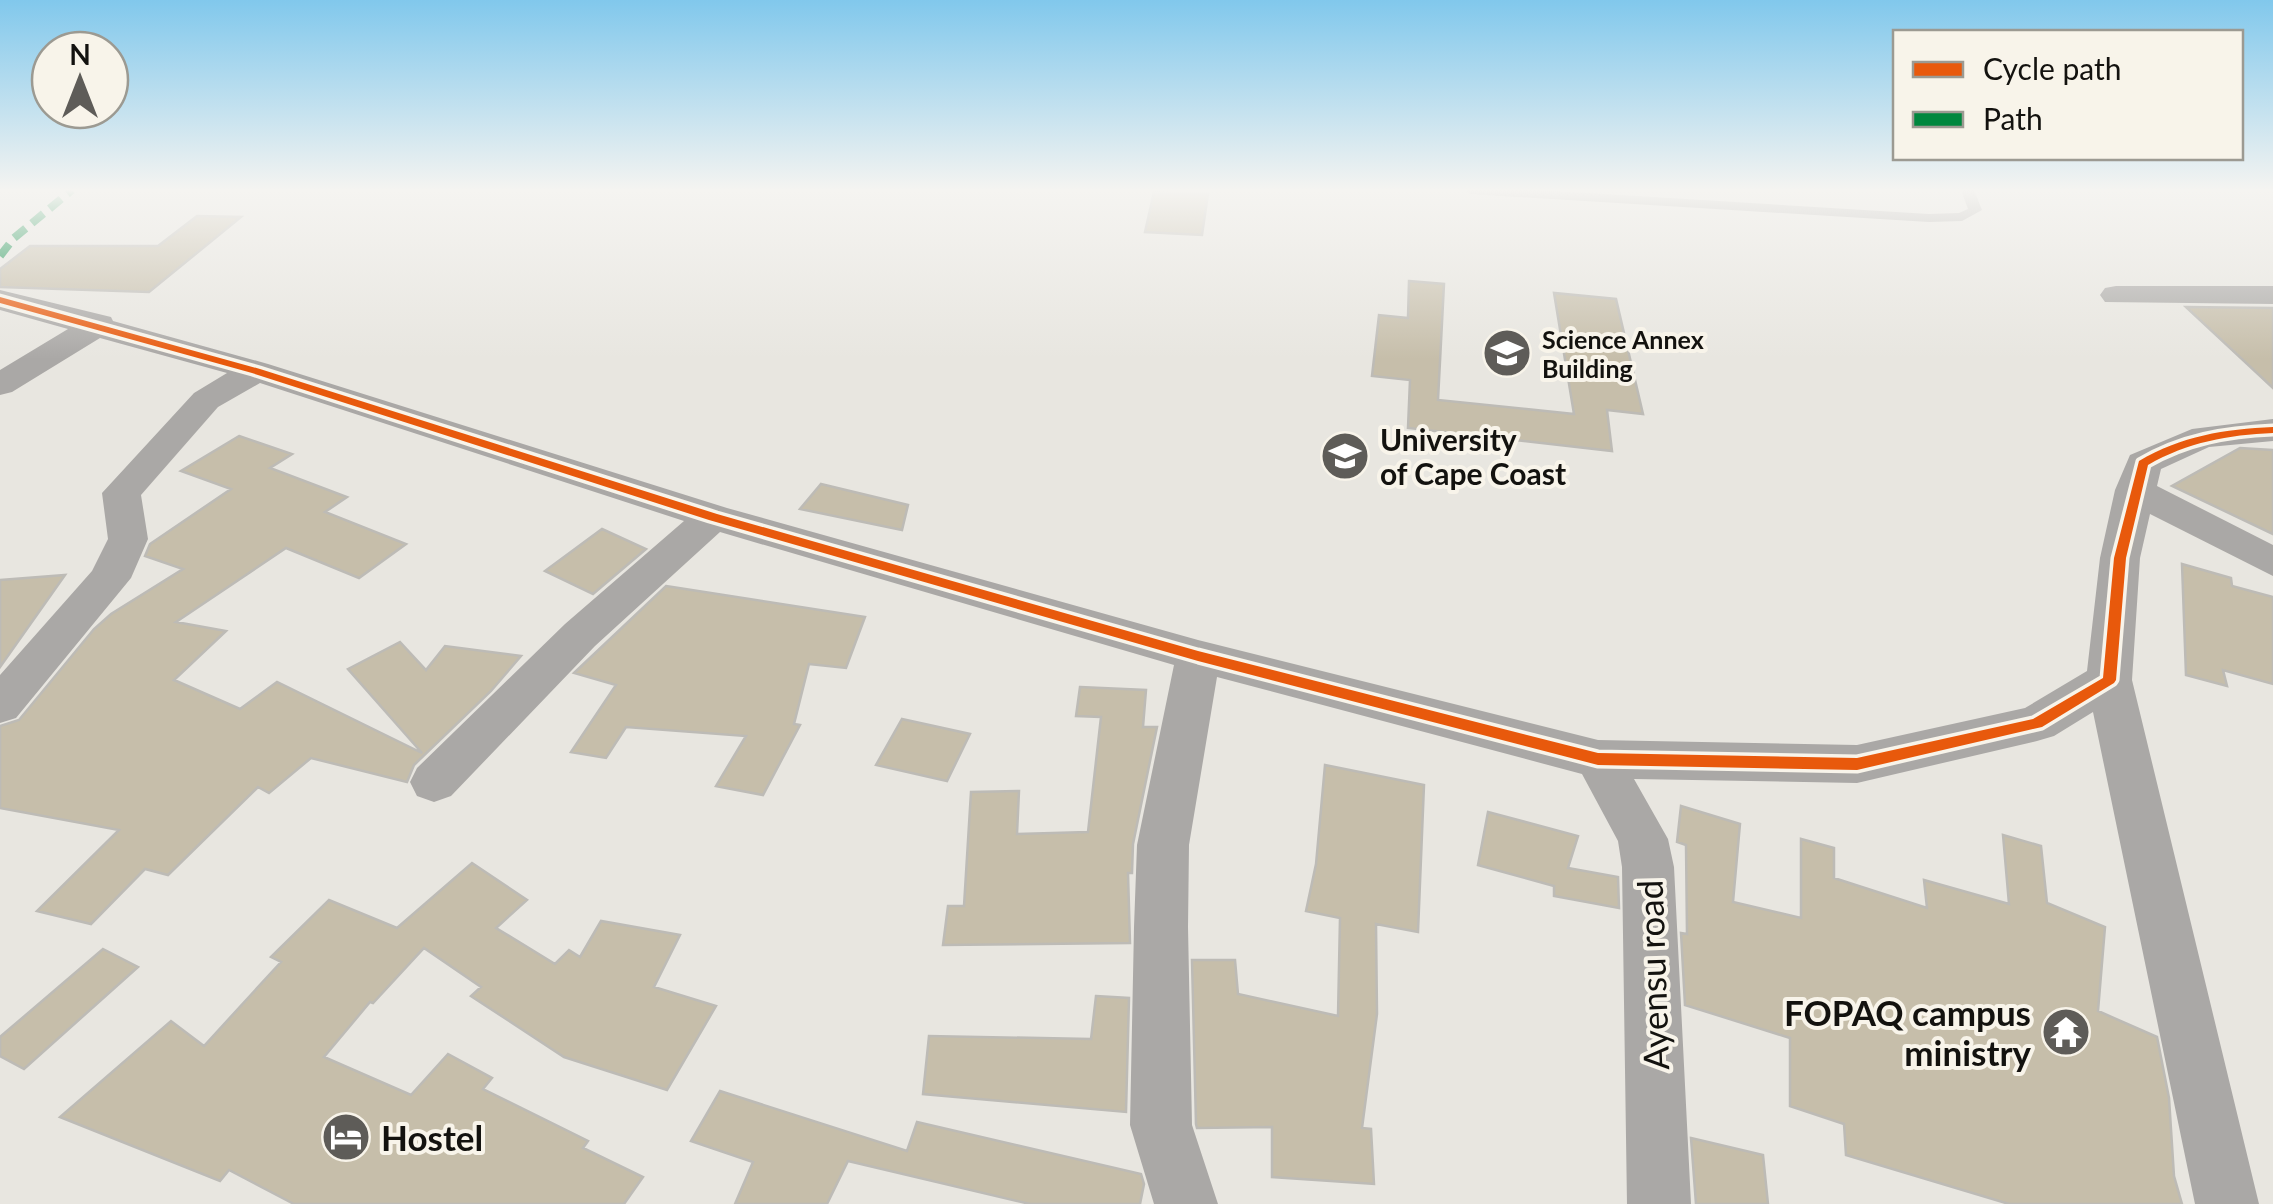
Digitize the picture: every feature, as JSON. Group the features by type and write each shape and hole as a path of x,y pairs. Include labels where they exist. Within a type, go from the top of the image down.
{"street":[{"path":"2116,294 2273,295"},
{"path":"0,300 98,324 256,371 713,517 1198,656 1598,759 1856,764 2037,722 2109,680"},
{"path":"0,385 98,324"},
{"path":"0,706 110,578 128,540 121,494 206,400 256,371"},
{"path":"2227,1204 2109,680 2120,558 2143,462 2174,443 2241,430 2273,430"},
{"path":"2134,490 2273,562"},
{"path":"434,782 580,635 713,517"},
{"path":"1186,1204 1161,1125 1161,926 1163,845 1198,656"},
{"name":"Ayensu road","path":"1598,759 1643,839 1648,866 1658,1204"}],"building":[{"path":"30,246 205,246 149,292 0,287 0,269"},
{"path":"1409,281 1444,284 1438,400 1574,414 1554,293 1616,299 1643,414 1607,410 1612,451 1408,428 1410,380 1372,376 1379,315 1408,318"},
{"path":"2186,307 2273,308 2273,388"},
{"path":"239,436 292,454 270,468 347,497 325,512 406,544 359,578 286,548 176,622 226,631 174,680 240,709 277,682 422,753 348,669 400,642 426,670 445,646 521,656 491,691 414,765 407,782 311,758 269,793 258,787 168,875 145,869 91,924 37,911 119,830 0,808 0,726 19,720 94,629 111,614 183,569 145,556 150,544 231,489 181,471"},
{"path":"2240,448 2273,450 2273,534 2172,486"},
{"path":"821,484 908,505 902,530 800,509"},
{"path":"602,529 646,549 593,594 545,571"},
{"path":"2182,564 2231,578 2232,586 2273,597 2273,684 2223,670 2227,686 2186,675"},
{"path":"65,575 0,667 0,580"},
{"path":"666,586 865,617 846,668 809,664 794,724 800,725 763,795 716,786 746,736 626,727 606,758 571,752 616,685 574,673"},
{"path":"1080,687 1146,690 1143,727 1157,727 1133,844 1132,873 1128,873 1130,943 943,945 948,906 964,906 971,792 1019,791 1017,834 1088,832 1101,717 1076,716"},
{"path":"902,719 970,734 947,781 876,765"},
{"path":"1325,765 1424,785 1418,932 1376,924 1377,1014 1362,1128 1371,1129 1374,1184 1272,1177 1272,1127 1197,1128 1196,1124 1192,960 1235,960 1238,994 1338,1016 1340,918 1306,911 1316,864"},
{"path":"1681,806 1740,824 1733,902 1801,918 1801,839 1834,848 1834,878 1927,908 1924,880 2009,904 2003,835 2041,846 2047,903 2105,927 2098,1011 2157,1037 2169,1098 2174,1176 2182,1204 2009,1204 1846,1155 1844,1124 1790,1106 1790,1038 1685,1005 1681,933 1687,934 1686,845 1677,842"},
{"path":"1488,812 1578,836 1568,868 1618,877 1619,908 1554,896 1554,886 1478,865"},
{"path":"472,863 527,900 496,928 555,964 569,950 580,957 601,921 680,935 654,987 716,1006 667,1090 564,1057 471,996 481,987 424,948 370,1002 324,1057 411,1095 448,1054 492,1078 483,1089 588,1141 583,1148 643,1177 624,1204 294,1204 229,1170 220,1181 60,1117 171,1021 204,1046 281,962 271,957 329,900 397,928"},
{"path":"103,949 138,967 24,1069 0,1056 0,1037"},
{"path":"1096,996 1129,998 1126,1112 923,1094 929,1036 1091,1039"},
{"path":"720,1091 907,1151 917,1122 1141,1174 1144,1184 1140,1204 1030,1204 848,1161 827,1204 735,1204 753,1162 691,1141"},
{"path":"1691,1138 1763,1155 1768,1204 1696,1204"}],"marked path":[{"path":"0,256 8,246"}],"cycle path":[{"path":"0,300 256,371 713,517 1198,656 1598,759 1857,764 2037,723 2109,680 2120,558 2143,463 2205,437 2273,430"}],"place":[{"name":"Science Annex Building","path":"1507,353"},
{"name":"University of Cape Coast","path":"1345,456"},
{"name":"FOPAQ campus ministry","path":"2066,1032"},
{"name":"Hostel","path":"346,1137"}]}
